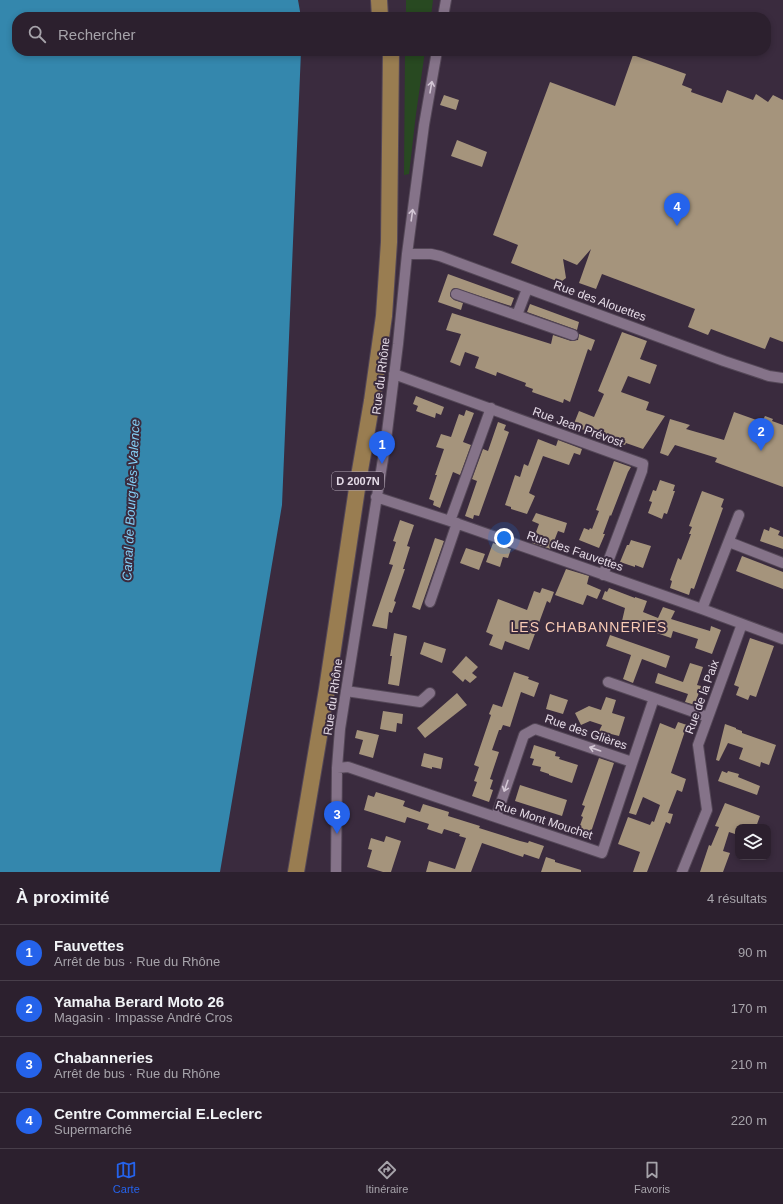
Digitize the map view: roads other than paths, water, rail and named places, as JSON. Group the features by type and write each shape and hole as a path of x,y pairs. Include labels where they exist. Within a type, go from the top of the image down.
{"main road":[{"path":"379,0 380,12"},
{"path":"389,0 390,12"},
{"name":"D 2007N","path":"386,56 390,88"},
{"name":"D 2007N","path":"296,872 327,689 384,316 389,242 391,176 391,56"}],"street":[{"path":"444,12 446,0"},
{"name":"Rue du Rhône","path":"336,872 337,768 340,729 386,440 407,254 424,125 436,56"},
{"name":"Rue des Alouettes","path":"407,254 431,254 440,256 724,361 769,376 783,378"},
{"path":"517,315 527,289"},
{"path":"456,294 573,335"},
{"name":"Rue Jean Prévost","path":"394,374 643,464 642,471 603,574"},
{"path":"430,602 491,408"},
{"name":"Rue des Fauvettes","path":"376,497 454,522 783,639"},
{"path":"702,609 739,515"},
{"path":"729,542 783,563"},
{"name":"Rue de la Paix","path":"682,872 707,810 698,746 742,624"},
{"path":"608,682 708,717"},
{"path":"346,690 420,702 430,693"},
{"name":"Rue Mont Mouchet","path":"337,768 348,767 602,853 654,698"},
{"name":"Rue des Glières","path":"496,817 524,734 535,729 632,762"}],"water":[{"name":"Canal de Bourg-lès-Valence","path":"0,0 298,0 300,12 12,12 12,56 301,56 282,505 220,872 0,872"}],"place":[{"name":"Centre Commercial E.Leclerc","path":"677,226"},
{"name":"Yamaha Berard Moto 26","path":"761,451"},
{"name":"Fauvettes","path":"382,464"},
{"name":"Chabanneries","path":"337,834"}],"district":[{"name":"LES CHABANNERIES","path":"589,627"}]}
